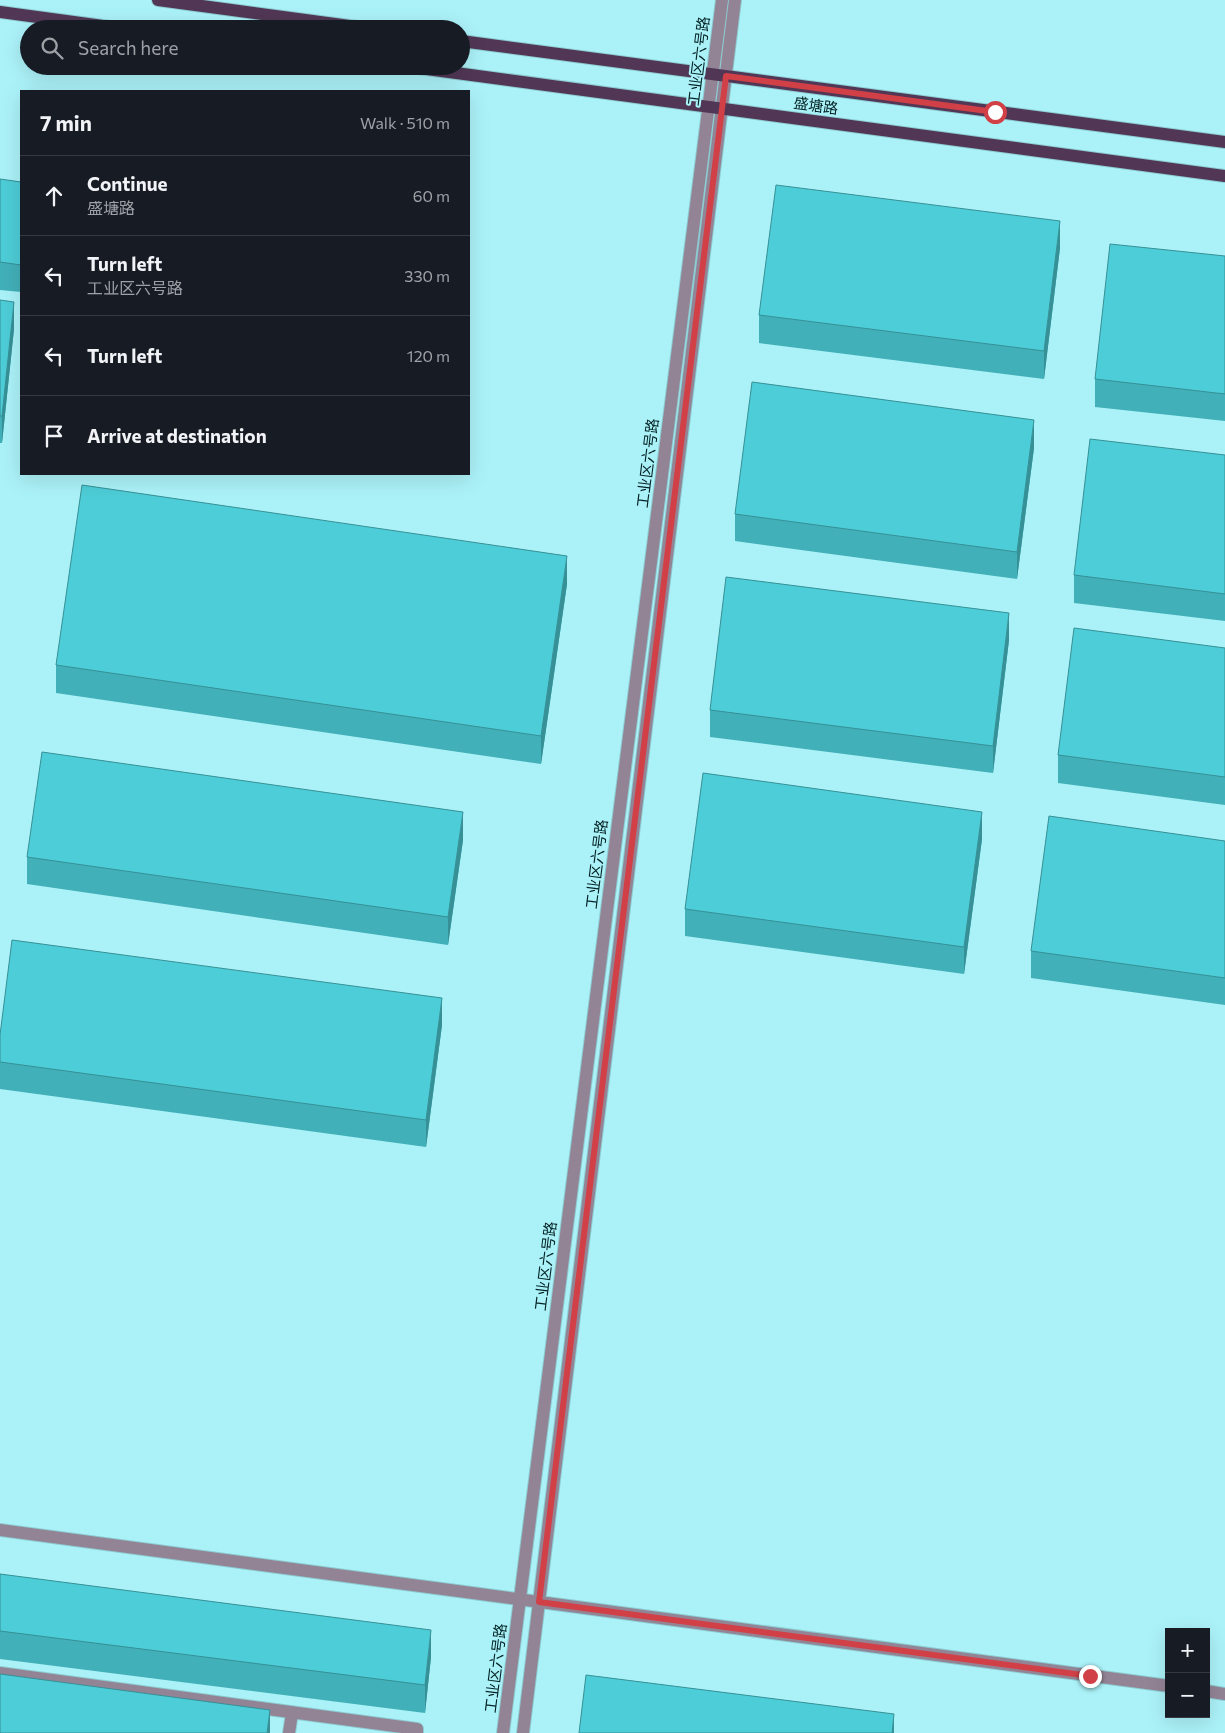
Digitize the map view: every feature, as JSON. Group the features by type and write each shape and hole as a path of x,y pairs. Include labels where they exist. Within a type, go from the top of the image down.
{"main road":[{"path":"158,0 306,20"},
{"path":"0,12 59,20"},
{"name":"盛塘路","path":"470,42 1225,142"},
{"name":"盛塘路","path":"470,75 1225,176"}],"street":[{"name":"工业区六号路","path":"503,1733 722,0"},
{"name":"工业区六号路","path":"523,1733 735,0"},
{"path":"0,1530 1165,1685"},
{"path":"0,1673 417,1730 416,1733"},
{"path":"1210,1692 1225,1694"},
{"path":"290,1733 292,1713"}],"building":[{"path":"0,179 20,182 20,265 0,262"},
{"path":"776,185 1060,221 1044,351 759,315"},
{"path":"1110,244 1225,256 1225,394 1095,379"},
{"path":"0,300 14,302 2,416 0,416"},
{"path":"752,382 1034,420 1017,552 735,514"},
{"path":"1090,439 1225,455 1225,594 1074,575"},
{"path":"82,485 567,556 541,736 56,665"},
{"path":"726,577 1009,613 993,746 710,710"},
{"path":"1074,628 1225,648 1225,777 1058,755"},
{"path":"42,752 463,812 448,917 27,857"},
{"path":"703,773 982,812 964,947 685,909"},
{"path":"1049,816 1225,841 1225,978 1031,951"},
{"path":"12,940 442,998 426,1120 0,1062 0,1035"},
{"path":"0,1574 431,1630 425,1685 0,1631"},
{"path":"0,1674 270,1710 267,1733 0,1733"},
{"path":"586,1675 894,1714 892,1733 579,1733"}],"route":[{"path":"995,112 726,76 539,1602 1090,1676"}]}
